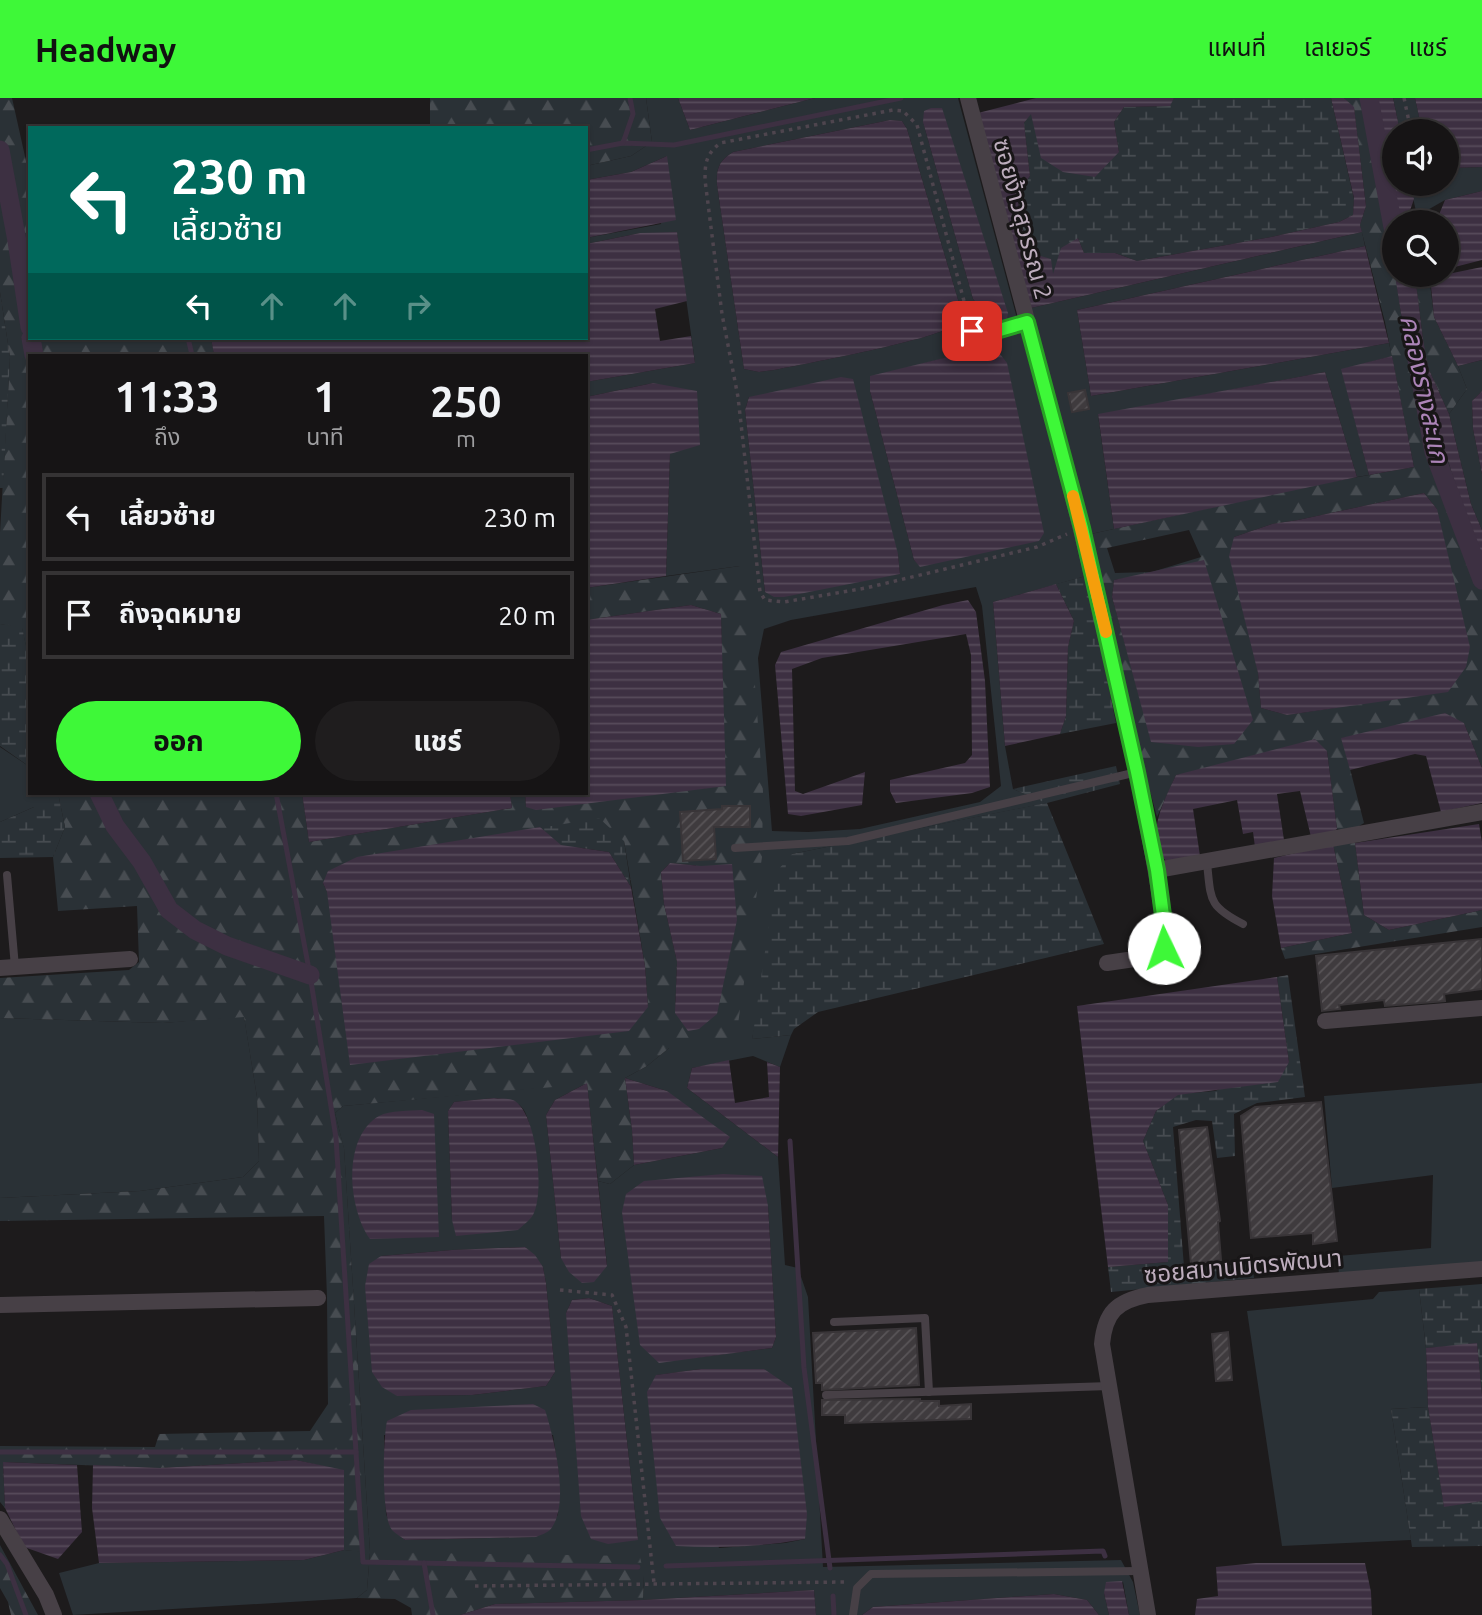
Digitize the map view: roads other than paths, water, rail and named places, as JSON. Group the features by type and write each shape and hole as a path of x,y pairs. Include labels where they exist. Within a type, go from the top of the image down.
{"street":[{"name":"ซอยง้าวสุวรรณ 2","path":"968,98 1082,528 1157,870 1166,938 1164,948 1155,956 1107,963"},
{"path":"1157,870 1482,812"},
{"path":"7,968 130,958"},
{"path":"1325,1021 1482,1008"},
{"name":"ซอยสมานมิตรพัฒนา","path":"1148,1615 1102,1344 1104,1327 1110,1313 1133,1298 1482,1269"},
{"path":"0,1306 318,1298"},
{"path":"0,1519 46,1595 54,1615"}],"lane":[{"path":"967,312 972,331 979,336 1027,322"},
{"path":"734,848 848,841 1137,772"},
{"path":"1207,863 1210,896 1220,912 1243,924"},
{"path":"7,875 7,968"},
{"path":"834,1322 925,1318 929,1392"},
{"path":"827,1395 1110,1386"},
{"path":"853,1615 857,1588 871,1574 1139,1571"}],"waterway":[{"path":"588,150 623,143 633,114 630,98"},
{"path":"623,143 674,145 901,98"},
{"name":"คลองรางสะแก","path":"1369,98 1390,210"},
{"path":"0,150 28,314"},
{"path":"20,262 28,260"},
{"path":"31,340 34,354"},
{"path":"188,340 192,354"},
{"name":"คลองรางสะแก","path":"1414,343 1434,452 1482,580"},
{"path":"100,795 115,826 142,862 169,910 195,930 227,946 310,975"},
{"path":"276,795 310,975 336,1138 363,1562 638,1567"},
{"path":"790,1141 804,1368 830,1568"},
{"path":"0,1452 356,1452"},
{"path":"666,1566 1103,1551 1105,1556"},
{"path":"0,1555 7,1564 26,1615"},
{"path":"424,1563 433,1615"},
{"path":"833,1596 834,1615"}]}
